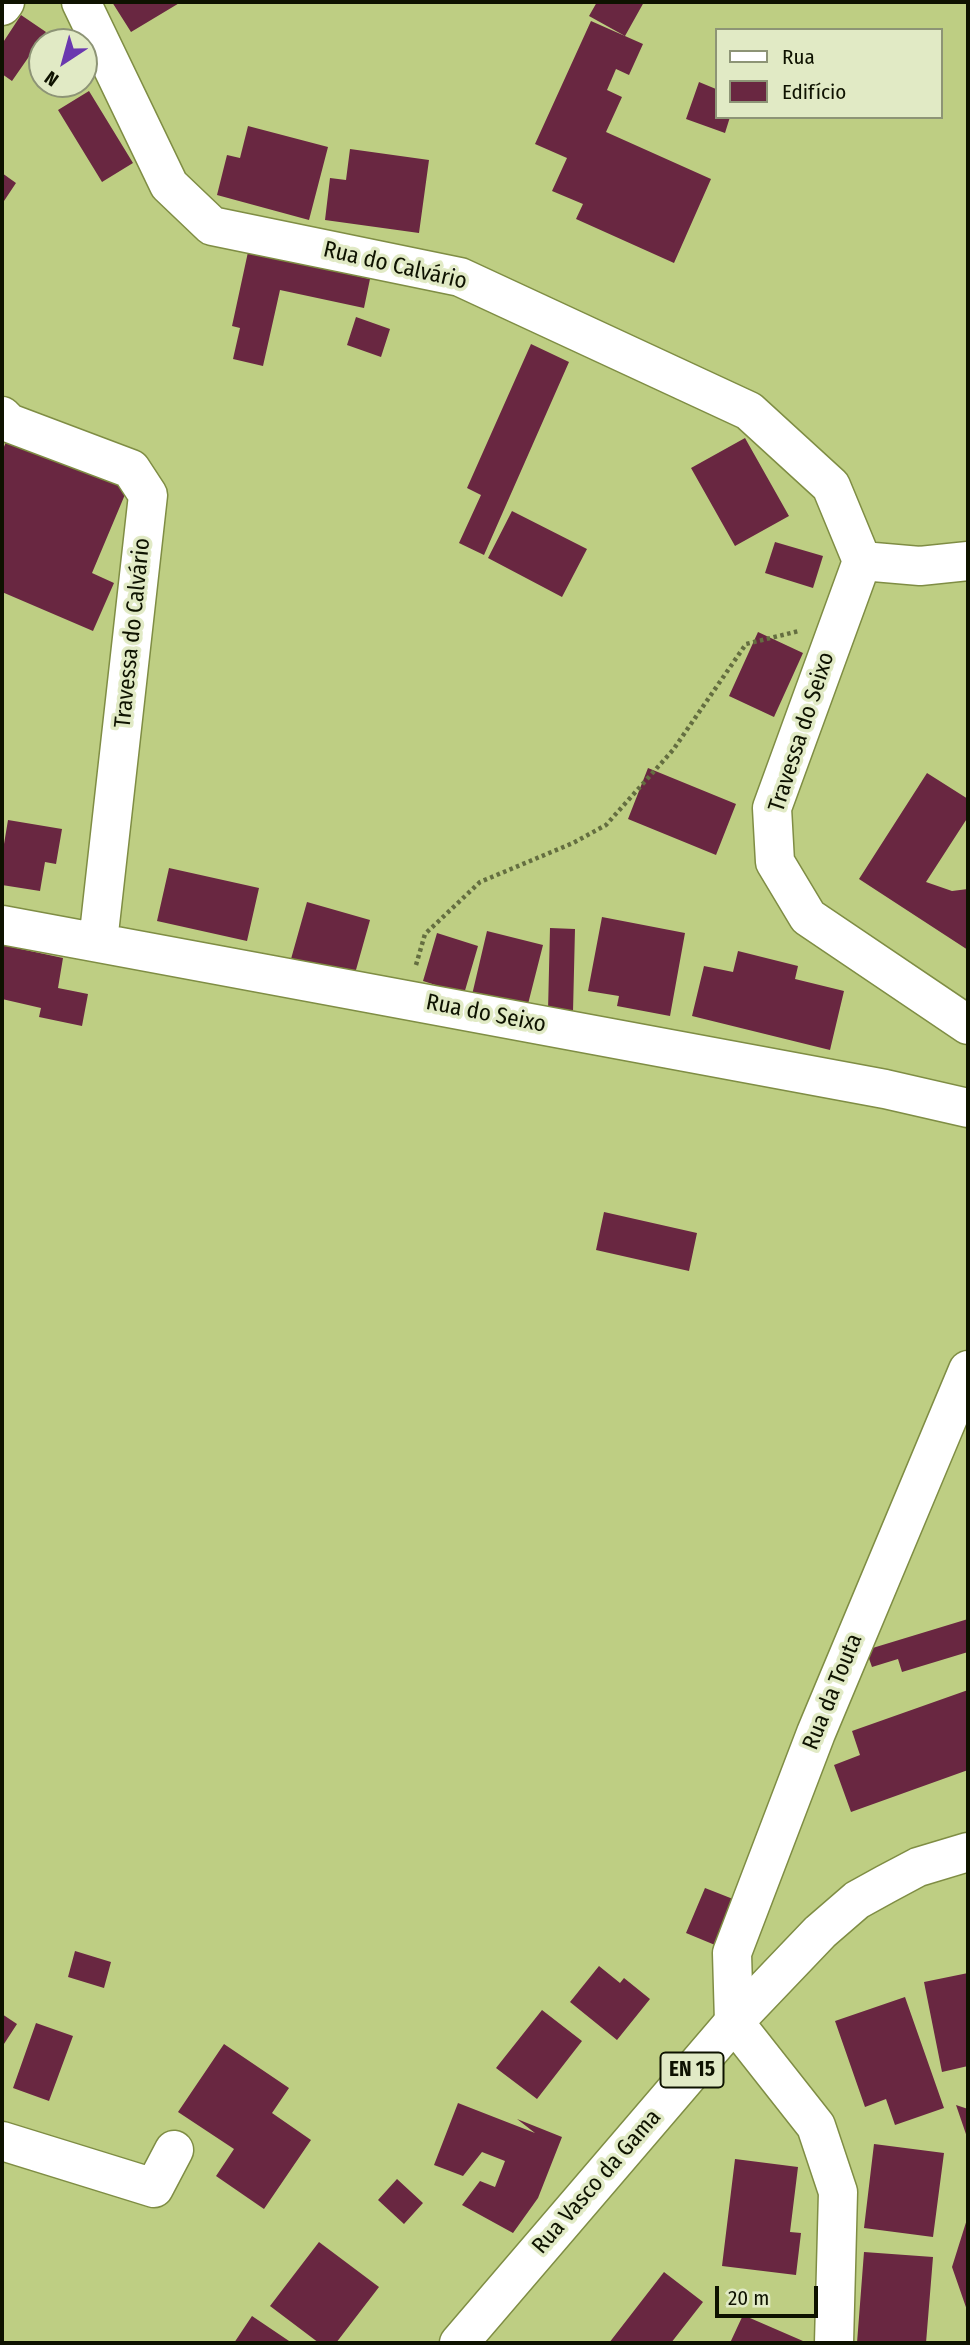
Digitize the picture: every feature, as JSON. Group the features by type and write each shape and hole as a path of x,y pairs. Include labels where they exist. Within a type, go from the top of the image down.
{"street":[{"name":"Rua do Calvário","path":"81,2 169,185 212,226 460,277 749,411 831,486 862,561"},
{"name":"Travessa do Calvário","path":"2,416 9,423 131,469 148,495 98,942"},
{"path":"862,561 920,566 968,561"},
{"name":"Travessa do Seixo","path":"862,561 772,808 775,862 808,917 968,1024"},
{"name":"Rua do Seixo","path":"2,926 885,1089 968,1108"},
{"name":"Rua da Touta","path":"734,2022 732,1953 831,1696 968,1370"},
{"name":"Rua Vasco da Gama","path":"459,2343 734,2022 820,1932 857,1900 918,1867 968,1853"},
{"path":"734,2022 816,2126 838,2192 834,2343"},
{"path":"2,2141 154,2188 174,2150"}],"path":[{"path":"406,1000 425,934 480,882 573,844 606,825 673,750 746,644 840,622"}],"building":[{"path":"112,2 181,2 131,32"},
{"path":"597,2 644,2 625,36 589,16"},
{"path":"21,15 40,28 28,28 28,58 12,81 2,74 2,44"},
{"path":"591,21 643,44 629,75 616,69 607,90 622,97 606,132 711,179 674,263 576,219 583,204 552,191 567,158 535,144"},
{"path":"699,82 715,89 715,119 729,119 725,133 686,119"},
{"path":"78,98 93,98 133,163 102,182 58,110"},
{"path":"248,126 328,147 309,220 217,195 227,155 240,158"},
{"path":"350,149 429,160 419,233 325,220 330,178 346,180"},
{"path":"2,173 16,183 2,204"},
{"path":"248,252 370,279 364,308 280,290 263,366 233,359 240,328 232,326"},
{"path":"356,317 390,329 381,357 347,345"},
{"path":"531,344 569,362 484,555 459,543 481,495 467,488"},
{"path":"9,434 129,485 92,573 114,583 93,631 2,592 2,452"},
{"path":"745,438 789,516 735,546 691,468"},
{"path":"512,511 587,549 562,597 488,558"},
{"path":"775,542 823,556 813,588 765,573"},
{"path":"758,632 803,653 774,717 729,696"},
{"path":"648,768 736,804 716,855 628,819"},
{"path":"927,773 968,799 968,817 926,882 952,891 968,889 968,950 859,879"},
{"path":"8,820 62,829 56,864 45,862 40,891 2,885 2,856"},
{"path":"169,868 259,888 247,941 157,921"},
{"path":"307,902 370,920 354,977 291,959"},
{"path":"602,917 685,933 670,1016 617,1006 619,996 588,991"},
{"path":"550,928 575,929 573,1012 548,1011"},
{"path":"487,931 543,945 527,1008 472,995"},
{"path":"437,933 478,946 464,994 423,981"},
{"path":"2,945 63,958 58,988 88,994 82,1026 39,1017 41,1008 2,999"},
{"path":"738,951 798,966 795,979 844,991 830,1050 692,1016 704,966 733,972"},
{"path":"604,1212 697,1233 689,1271 596,1250"},
{"path":"968,1619 968,1652 902,1672 898,1659 872,1667 866,1650"},
{"path":"968,1690 968,1770 851,1812 834,1765 860,1755 852,1731"},
{"path":"705,1888 733,1899 715,1945 686,1933"},
{"path":"75,1951 111,1962 104,1988 68,1977"},
{"path":"599,1966 620,1983 624,1978 650,1999 617,2040 570,2002"},
{"path":"968,1973 968,2066 942,2072 924,1982"},
{"path":"905,1997 944,2108 895,2125 886,2099 865,2107 835,2021"},
{"path":"542,2010 582,2041 537,2099 496,2068"},
{"path":"2,2014 17,2024 2,2047"},
{"path":"36,2023 73,2036 49,2101 13,2088"},
{"path":"224,2044 289,2088 272,2113 311,2140 264,2209 216,2176 234,2149 178,2112"},
{"path":"458,2103 535,2133 517,2119 562,2137 538,2198 513,2233 462,2205 480,2181 495,2187 505,2161 482,2152 463,2176 434,2165"},
{"path":"956,2105 968,2109 968,2140"},
{"path":"874,2144 944,2153 933,2237 864,2228"},
{"path":"735,2159 798,2167 790,2232 801,2233 796,2275 722,2266"},
{"path":"397,2179 423,2203 404,2224 378,2200"},
{"path":"968,2216 968,2313 952,2267"},
{"path":"319,2242 379,2287 336,2343 319,2343 270,2306"},
{"path":"864,2252 933,2257 926,2343 857,2343"},
{"path":"664,2272 703,2302 671,2343 609,2343"},
{"path":"743,2315 803,2341 730,2343"},
{"path":"252,2316 292,2343 234,2343"}]}
